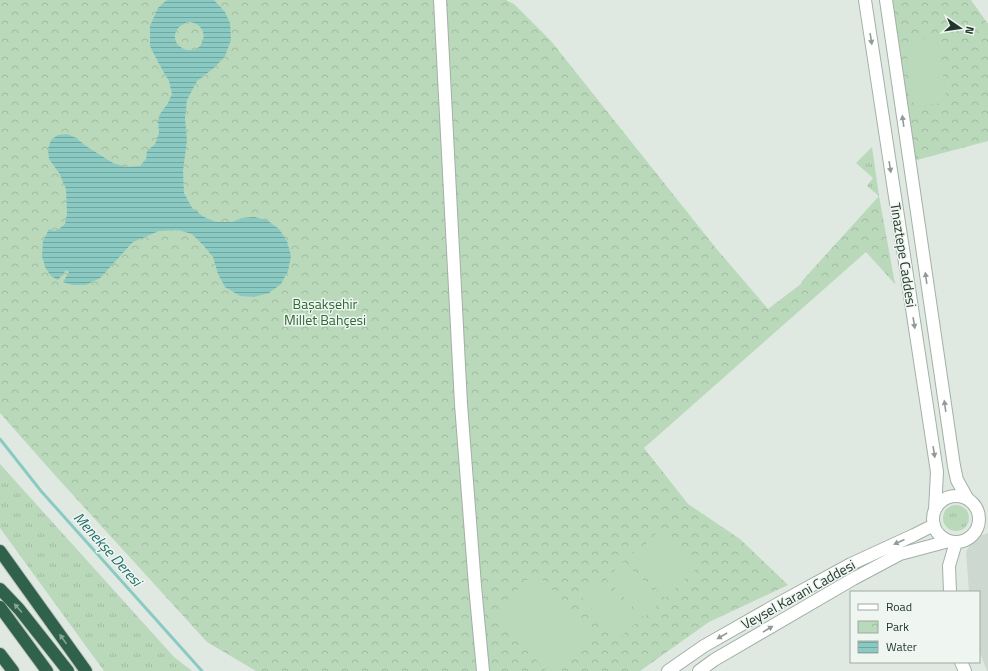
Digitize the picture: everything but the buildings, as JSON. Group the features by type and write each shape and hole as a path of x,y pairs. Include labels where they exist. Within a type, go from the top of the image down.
{"highway":[{"path":"0,551 86,671"},
{"path":"0,589 19,609 68,671"},
{"path":"0,607 48,671"},
{"path":"0,654 13,671"}],"street":[{"path":"440,0 462,404 475,586 483,671"},
{"name":"Tınaztepe Caddesi","path":"865,0 937,472 935,510"},
{"name":"Tınaztepe Caddesi","path":"886,0 954,466 957,480 966,498"},
{"path":"952,496 966,498 982,507 979,515 979,522 983,526 963,542 952,542 942,538 934,525 933,517 935,510 944,499 952,496"},
{"name":"Veysel Karani Caddesi","path":"668,671 704,646 782,601 851,564 934,525"},
{"path":"950,591 949,566 952,542"},
{"name":"Veysel Karani Caddesi","path":"698,671 714,660 853,579 900,554 952,542"}],"shaded area":[{"path":"988,533 988,671 980,653 980,591 969,591 966,552 971,543 977,537"}],"green space":[{"name":"Başakşehir Millet Bahçesi","path":"0,0 506,0 514,4 551,41 715,247 768,309 801,284 802,281 879,196 895,284 866,252 644,448 688,504 740,539 788,585 709,622 640,671 256,671 207,642 0,413"},
{"path":"892,0 971,0 988,24 988,141 913,161"},
{"path":"937,37 947,102 914,107 905,42"},
{"path":"872,147 879,196 867,186 873,178 856,163"},
{"path":"0,464 174,657 192,671 104,671 0,528"},
{"path":"956,505 965,509 969,518 965,527 956,531 947,527 943,518 947,509"},
{"path":"659,530 697,568 679,585 642,548"},
{"path":"639,547 677,587 665,598 628,558"},
{"path":"624,561 662,600 644,618 606,579"},
{"path":"535,572 594,632 555,671 547,671 492,615"},
{"path":"600,581 638,621 619,638 582,598"}],"water":[{"path":"167,0 214,0 225,12 230,23 231,40 225,56 215,67 197,81 187,100 185,118 187,140 183,171 184,193 192,208 204,217 216,222 232,222 242,218 254,217 267,220 279,229 287,241 291,256 288,271 281,284 269,293 254,297 240,296 225,287 218,274 213,257 192,234 178,230 159,231 133,242 100,278 86,285 72,285 63,282 69,272 66,270 58,280 51,276 45,267 42,255 43,241 49,229 53,231 59,229 65,224 67,214 66,189 59,173 49,159 48,149 51,140 58,135 67,134 76,138 113,163 126,167 140,166 146,159 147,151 155,144 159,133 158,121 160,114 168,103 172,94 169,81 150,46 150,26 158,8","holes":["188,22 192,22 200,27 204,36 200,46 196,49 190,50 180,47 175,37 176,31 180,26"]}],"waterway":[{"name":"Menekşe Deresi","path":"0,439 41,491 202,671"}]}
